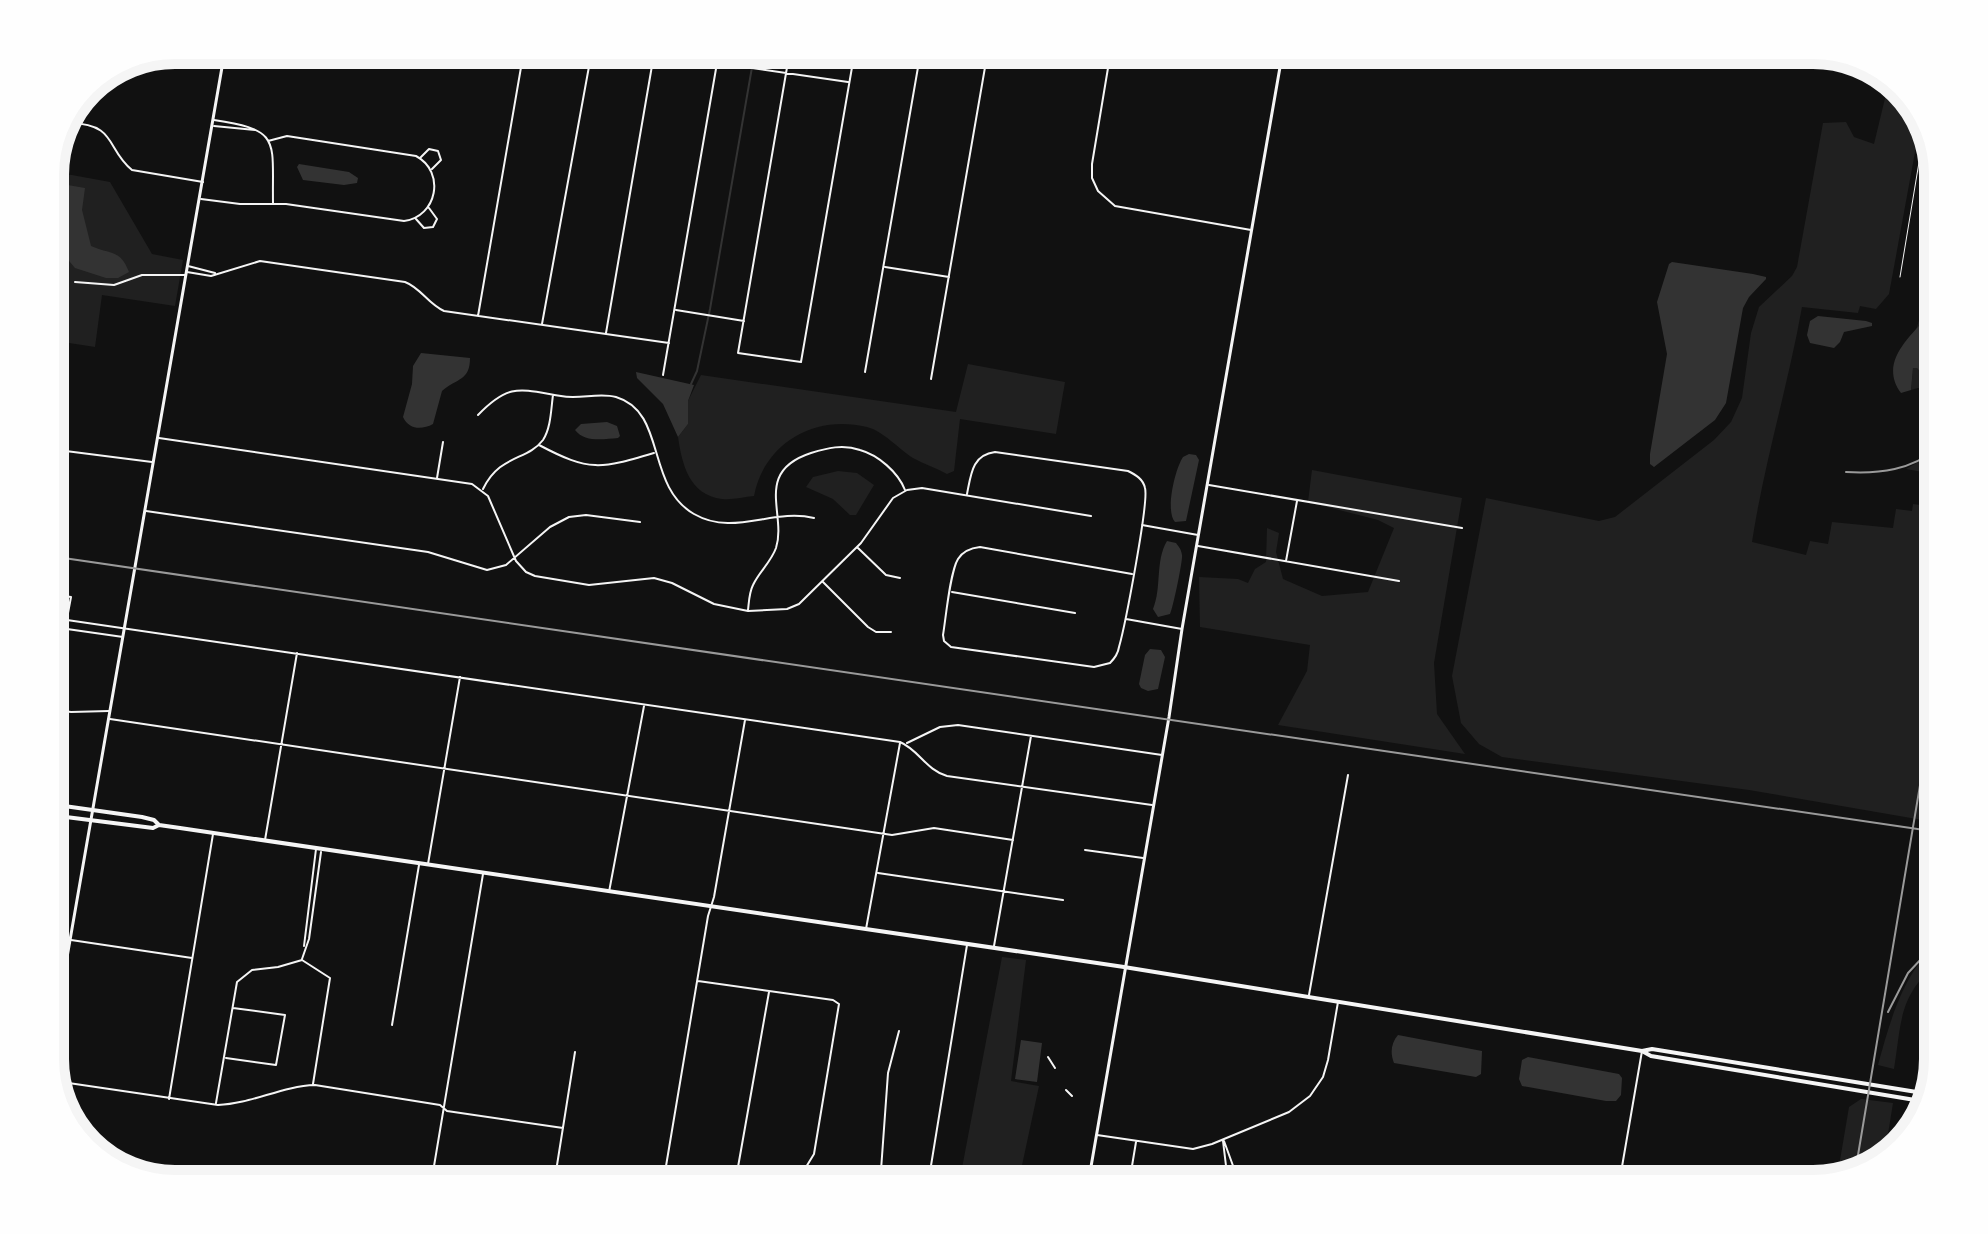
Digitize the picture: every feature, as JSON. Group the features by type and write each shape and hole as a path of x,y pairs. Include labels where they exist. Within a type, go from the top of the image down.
{"main road":[{"path":"64,974 223,64"},
{"path":"1090,1170 1281,64"},
{"path":"64,806 154,820 159,825"},
{"path":"64,816 153,828 159,825 994,947 1642,1051 1651,1056 1916,1100"},
{"path":"1642,1051 1652,1049 1919,1092"}],"street":[{"path":"478,316 522,64"},
{"path":"542,326 589,64"},
{"path":"606,334 652,64"},
{"path":"663,375 717,64"},
{"path":"724,64 849,82"},
{"path":"788,64 738,353 801,362 852,64"},
{"path":"865,372 919,64"},
{"path":"931,379 986,64"},
{"path":"1109,64 1091,168 1096,187 1107,200 1121,208 1252,230"},
{"path":"77,123 101,130 132,170 203,182"},
{"path":"213,123 250,125 268,141 272,153 273,204"},
{"path":"201,199 273,204 400,220 416,218 428,207 435,182 431,169 420,158 287,136 268,141"},
{"path":"420,158 429,149 438,151 440,162 431,169"},
{"path":"416,218 424,228 433,227 437,217 428,207"},
{"path":"75,282 114,285 142,275 211,276 260,261 406,283 440,309 669,343"},
{"path":"188,266 212,270 216,274"},
{"path":"884,267 949,277"},
{"path":"675,309 744,321"},
{"path":"478,415 495,398 509,391 523,390 573,398 609,396 629,403 646,422 668,488 693,514 715,523 732,525 775,516 814,518"},
{"path":"483,490 502,465 539,445 547,431 553,395"},
{"path":"157,438 472,484 483,490 491,501 515,558 521,568 530,574 589,585 654,578 672,583 714,604 748,611 794,607 857,547 888,503 905,491 922,488 1091,516"},
{"path":"437,479 443,442"},
{"path":"539,445 569,461 591,467 617,465 655,453"},
{"path":"748,611 753,586 776,546 775,491 785,470 801,457 826,449 848,447 868,453 897,475 905,491"},
{"path":"64,451 153,462"},
{"path":"967,496 972,469 980,458 997,452 1135,474 1146,491 1141,525 1119,651 1110,663 1094,667 953,647 945,643 943,635 955,564 966,551 980,547 1132,574"},
{"path":"1207,484 1462,528"},
{"path":"1286,563 1298,500"},
{"path":"145,511 428,552 485,570 500,568 550,527 569,517 586,515 640,522"},
{"path":"1141,525 1198,535"},
{"path":"1196,546 1399,581"},
{"path":"857,547 886,575 900,578"},
{"path":"822,582 868,627 876,632 891,632"},
{"path":"950,592 1075,613"},
{"path":"64,596 71,597 64,633"},
{"path":"1124,619 1182,629"},
{"path":"67,620 900,742 939,774 1154,805"},
{"path":"65,628 123,637"},
{"path":"264,841 297,653"},
{"path":"428,865 460,677"},
{"path":"609,892 644,704"},
{"path":"64,711 110,711"},
{"path":"108,719 884,833 899,834 934,828 1013,840"},
{"path":"665,1170 745,719"},
{"path":"905,744 940,727 952,725 1162,755"},
{"path":"994,947 1031,735"},
{"path":"866,929 900,742"},
{"path":"1309,997 1348,775"},
{"path":"169,1099 214,833"},
{"path":"302,960 309,939 319,849"},
{"path":"1085,850 1145,858"},
{"path":"392,1025 420,864"},
{"path":"433,1170 483,873"},
{"path":"876,873 1063,900"},
{"path":"70,940 193,958"},
{"path":"930,1170 967,943"},
{"path":"216,1105 237,982 245,973 302,960 327,974 330,981 313,1086"},
{"path":"697,981 838,1003 840,1008 816,1150 806,1170"},
{"path":"738,1170 769,991"},
{"path":"1096,1135 1193,1149 1289,1112 1313,1092 1328,1064 1338,1001"},
{"path":"224,1057 276,1065 285,1015 232,1008"},
{"path":"881,1170 888,1073 899,1031"},
{"path":"1621,1170 1642,1051"},
{"path":"556,1170 575,1052"},
{"path":"1048,1057 1055,1068"},
{"path":"67,1083 216,1105 236,1103 295,1087 313,1086 440,1105 447,1111 563,1128"},
{"path":"1066,1090 1072,1096"},
{"path":"1223,1140 1227,1170"},
{"path":"1223,1140 1234,1170"},
{"path":"1131,1170 1136,1141"}],"lane":[{"path":"1900,277 1921,151"}],"shaded area":[{"path":"1887,92 1901,107 1918,138 1889,294 1876,309 1860,306 1858,313 1802,307 1752,542 1806,555 1810,541 1828,544 1832,522 1893,528 1896,509 1912,511 1913,504 1924,505 1924,820 1749,790 1502,757 1479,744 1461,723 1452,676 1486,498 1599,521 1615,517 1714,440 1731,422 1742,398 1751,333 1759,307 1792,276 1797,267 1823,123 1846,122 1854,137 1874,144"},
{"path":"299,164 349,172 358,178 357,183 344,185 303,180 297,167"},
{"path":"64,174 110,182 152,254 183,260 175,306 102,295 95,347 64,342"},
{"path":"64,184 85,188 82,210 91,246 118,256 129,272 118,278 106,278 75,268 64,255"},
{"path":"1672,262 1753,274 1766,279 1743,308 1726,403 1715,420 1654,467 1650,464 1650,454 1667,354 1657,302"},
{"path":"1924,308 1924,320 1916,330"},
{"path":"1818,316 1866,321 1872,326 1844,332 1834,348 1810,343 1807,335 1810,321"},
{"path":"1924,320 1924,377 1917,368 1913,368 1911,390 1901,393 1893,372 1894,362 1904,343"},
{"path":"421,353 470,358 465,375 442,391 433,424 420,428 412,427 403,417 412,384 413,366"},
{"path":"968,364 1065,382 1056,434 960,419 954,471 947,474 913,458 873,429 848,424 829,425 811,429 780,447 760,477 754,496 734,499 722,499 702,491 689,477 685,467 678,437 688,424 688,401 701,375 956,412"},
{"path":"1913,368 1917,368 1924,377 1924,389 1911,390"},
{"path":"636,372 694,385 688,401 688,424 678,437 663,404 637,378"},
{"path":"607,422 617,426 618,438 589,439 575,430 581,424"},
{"path":"1196,455 1199,460 1186,521 1175,522 1171,509 1174,480 1183,457"},
{"path":"1924,459 1924,472 1906,469"},
{"path":"1312,470 1462,498 1434,663 1437,714 1465,754 1278,725 1307,671 1310,645 1200,627 1199,577 1238,579 1248,583 1255,569 1266,562 1267,528 1279,533 1276,552 1283,579 1322,596 1368,592 1394,528 1378,520 1308,502"},
{"path":"838,471 857,473 874,485 856,515 850,515 833,499 806,487 813,477"},
{"path":"1167,541 1176,543 1182,559 1170,614 1158,617 1153,609 1161,557"},
{"path":"1150,649 1161,650 1165,657 1158,689 1148,691 1139,684 1145,655"},
{"path":"1002,957 1026,960 1011,1081 1039,1086 1021,1170 962,1170"},
{"path":"1924,958 1924,976 1904,1010 1894,1069 1878,1065 1899,1000"},
{"path":"1398,1035 1482,1051 1481,1074 1476,1077 1394,1063 1392,1048"},
{"path":"1021,1040 1042,1043 1037,1082 1015,1079"},
{"path":"1528,1057 1619,1074 1622,1078 1621,1095 1616,1101 1606,1101 1522,1086 1519,1079 1522,1060"},
{"path":"1861,1099 1893,1103 1887,1142 1856,1162 1839,1167 1849,1107"}],"waterway":[{"path":"691,384 697,371 710,309 753,64"}],"railway":[{"path":"1846,472 1895,469 1924,457"},
{"path":"64,558 1924,830"},
{"path":"1857,1162 1924,761"},
{"path":"1888,1012 1908,973 1924,956"}]}
